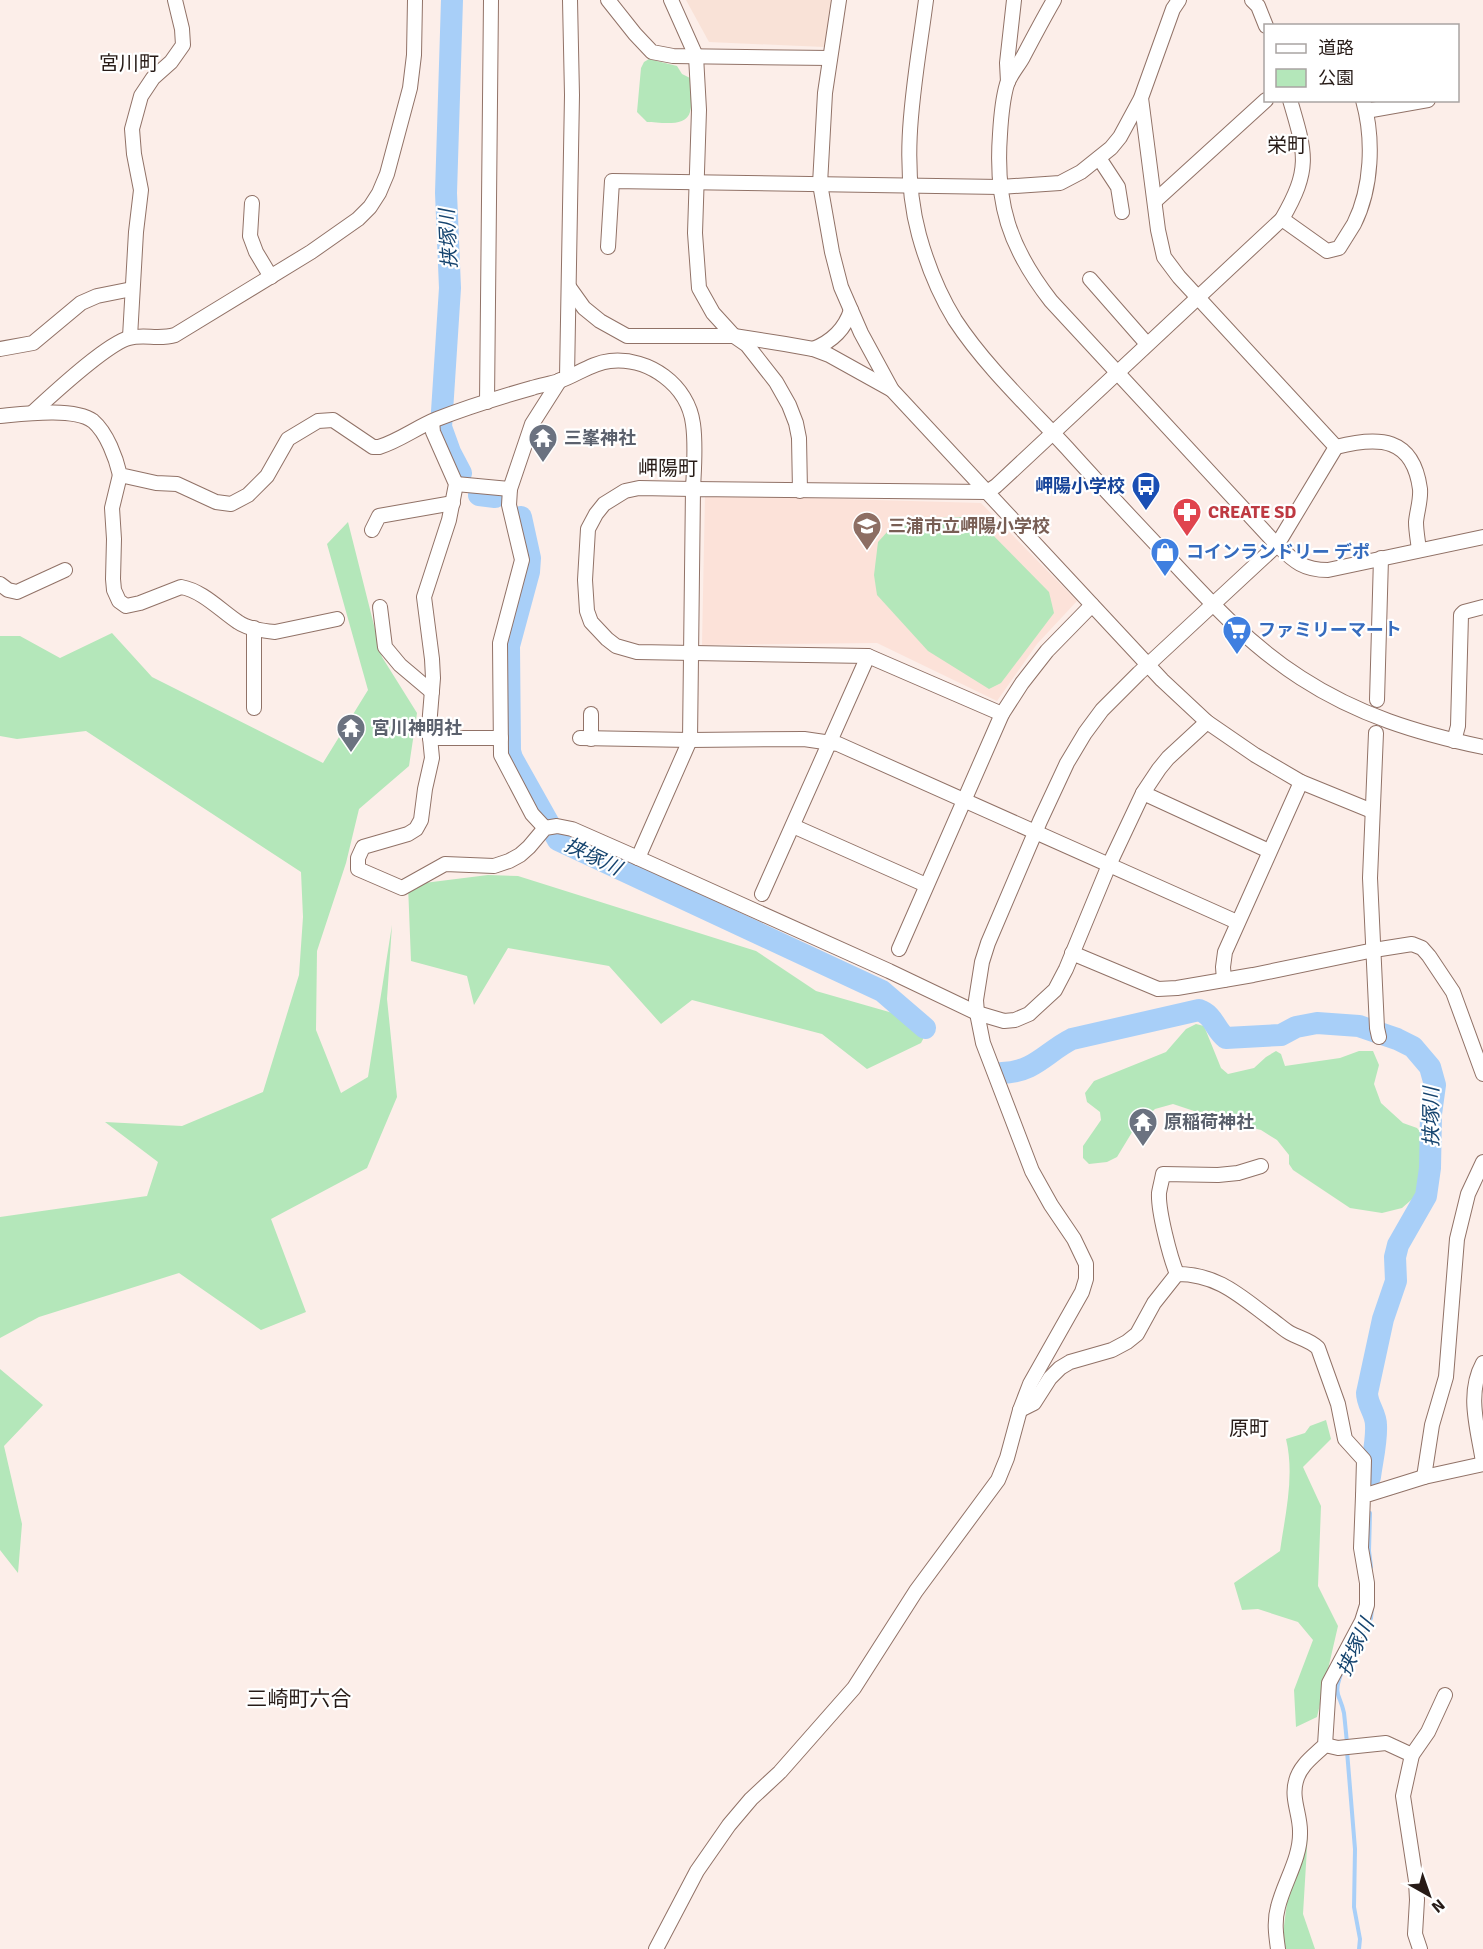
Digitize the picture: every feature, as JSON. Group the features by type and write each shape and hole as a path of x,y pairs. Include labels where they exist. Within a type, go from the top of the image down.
{"street":[{"path":"130,338 141,190 132,129 141,96 153,78 171,62 183,45 182,29 175,0"},
{"path":"33,413 106,350 122,340 142,336 164,338 175,335 271,277 358,219 379,193 387,174 410,88 414,55 415,0"},
{"path":"487,402 491,0"},
{"path":"570,0 572,95 569,287 564,379 532,424 510,489 509,505 522,560 500,643 503,761 532,814 550,827 572,830 638,858 977,1013 1004,1021 1015,1020 1029,1014 1055,990 1109,865 1143,794 1163,763 1207,722"},
{"path":"608,0 634,34 652,51 673,56 830,58"},
{"path":"671,0 696,56 699,110 695,233 699,288 713,313 758,358 776,382 789,405 799,438 800,491"},
{"path":"839,0 822,128 820,184 832,252 841,287 892,390 1162,680 1207,722 1255,755 1301,782 1371,811"},
{"path":"926,0 910,125 910,185 915,219 925,256 940,292 970,342 1213,604 1272,658 1319,689 1353,707 1393,723 1483,747"},
{"path":"1008,82 1007,63 1014,0"},
{"path":"1054,0 1008,82 1002,103 999,148 1000,187 1006,220 1013,240 1032,278 1277,545 1300,565 1328,570 1483,537"},
{"path":"608,247 612,181 1000,187 1060,183 1081,172 1111,148 1120,137 1141,98 1173,9 1179,0"},
{"path":"1252,0 1258,6 1265,24"},
{"path":"1141,98 1145,141 1164,257 1197,297 1336,447"},
{"path":"1155,201 1264,102"},
{"path":"1002,714 868,656 637,652 615,646 591,622 587,611 585,580 588,529 604,504 625,491 639,488 987,492 1282,219 1300,183 1304,160 1291,102"},
{"path":"1282,219 1327,250 1339,248 1354,223 1365,189 1369,151 1364,106 1407,102"},
{"path":"1099,158 1118,187 1122,212"},
{"path":"252,203 249,236 271,277"},
{"path":"1090,279 1147,344"},
{"path":"569,287 584,308 600,321 627,336 734,336 813,349 829,355 892,390"},
{"path":"0,349 33,343 81,303 98,296 132,289"},
{"path":"813,349 823,346 838,333 848,319 851,310"},
{"path":"620,361 627,336"},
{"path":"120,475 156,483 177,484 216,502 231,504 248,495 267,476 288,440 318,421 333,420 373,447 379,447 438,419 564,379 598,364 620,361 635,363 654,369 670,380 683,397 693,422 690,740 638,858"},
{"path":"0,416 55,412 81,417 92,421 111,447 120,475 112,508 114,590 119,601 126,606 181,587 188,588 210,601 241,624 265,632 337,620"},
{"path":"438,419 433,432 456,484 438,558 424,597 432,659 429,727 432,758 421,820 417,829 408,834 363,847 358,858 358,869 402,888 445,864 494,866 509,861 529,847 550,827"},
{"path":"657,1949 697,1871 729,1825 751,1799 780,1772 854,1688 916,1591 993,1487 1007,1458 1020,1410 1030,1384 1082,1292 1086,1279 1086,1264 1074,1239 1032,1171 992,1070 983,1043 977,1013 978,981 988,943 1067,763 1084,733 1114,697 1277,545 1336,447 1353,443 1385,441 1403,450 1413,465 1420,491 1416,522 1419,550"},
{"path":"456,484 510,489"},
{"path":"372,530 379,516 453,503"},
{"path":"1377,700 1381,558"},
{"path":"0,584 8,590 17,592 65,570"},
{"path":"899,949 1002,714 1047,651 1092,605"},
{"path":"380,607 385,647 400,665 432,692"},
{"path":"1454,741 1458,726 1461,615 1483,607"},
{"path":"254,628 254,708"},
{"path":"762,894 868,656"},
{"path":"591,714 585,738 804,739 830,742 1237,922"},
{"path":"1376,733 1370,878 1378,1032"},
{"path":"430,738 501,738"},
{"path":"1224,980 1225,952 1301,782"},
{"path":"1143,794 1269,851"},
{"path":"793,826 926,885"},
{"path":"1072,953 1158,988 1177,988 1412,944 1422,948 1429,956 1453,992 1483,1074"},
{"path":"1424,1477 1432,1425 1446,1377 1457,1239 1468,1194 1483,1162"},
{"path":"1177,1274 1161,1208 1159,1193 1163,1174 1228,1174 1261,1166"},
{"path":"1020,1410 1034,1403 1050,1378 1060,1368 1070,1362 1112,1350 1137,1334 1154,1303 1177,1274"},
{"path":"1177,1274 1189,1274 1228,1286 1289,1332 1313,1343 1318,1348 1338,1404 1345,1439 1364,1460 1361,1548 1367,1583 1367,1605 1362,1621 1329,1683 1325,1745 1300,1769 1295,1783 1294,1799 1300,1832 1297,1854 1277,1908 1275,1924 1278,1949"},
{"path":"1363,1496 1424,1477 1483,1463 1474,1406 1474,1388 1483,1363"},
{"path":"1420,1949 1415,1934 1416,1881 1403,1796 1412,1755 1428,1732 1445,1695"},
{"path":"1325,1745 1338,1748 1386,1743 1412,1755"}],"shaded area":[{"path":"686,0 833,0 824,47 709,42"},
{"name":"三浦市立岬陽小学校","path":"705,495 981,503 1077,601 1037,644 997,701 877,643 702,645"}],"green space":[{"path":"649,59 677,66 682,74 690,78 691,108 683,120 672,123 647,122 637,112 641,68"},
{"path":"967,517 980,522 1049,592 1054,613 1001,683 989,689 928,651 877,595 874,575 878,542 899,519"},
{"path":"348,522 382,657 417,713 409,766 359,809 346,863 317,951 316,1030 341,1093 368,1077 392,925 387,999 397,1097 367,1168 271,1219 306,1312 261,1330 179,1273 39,1317 0,1338 0,1217 147,1196 158,1162 105,1122 182,1126 263,1092 299,975 303,917 301,872 86,731 17,739 0,736 0,636 20,636 60,658 112,633 152,677 323,763 368,690 327,544"},
{"path":"488,875 518,876 756,951 816,991 931,1024 921,1043 867,1069 822,1034 692,1000 661,1024 609,966 508,948 474,1005 467,976 411,961 408,885"},
{"path":"1196,1024 1204,1026 1221,1068 1228,1074 1254,1068 1276,1051 1281,1054 1285,1066 1340,1058 1359,1051 1373,1051 1379,1065 1374,1084 1381,1103 1403,1123 1417,1128 1422,1134 1425,1152 1418,1194 1402,1208 1382,1213 1350,1208 1293,1170 1289,1164 1289,1155 1277,1140 1261,1130 1173,1104 1155,1109 1134,1129 1117,1157 1107,1162 1089,1164 1083,1158 1083,1146 1101,1120 1100,1112 1087,1102 1085,1093 1094,1081 1166,1052 1186,1029"},
{"path":"0,1369 43,1405 4,1446 22,1524 18,1573 0,1550"},
{"path":"1326,1420 1331,1439 1303,1467 1321,1506 1318,1586 1338,1626 1317,1717 1296,1727 1294,1690 1313,1640 1298,1622 1258,1609 1242,1610 1234,1583 1280,1551 1290,1467 1286,1439 1305,1433 1310,1426"},
{"path":"1308,1831 1303,1914 1315,1949 1281,1949 1290,1879"}],"waterway":[{"name":"挟塚川","path":"452,0 446,193 450,288 441,427 461,473"},
{"name":"挟塚川","path":"479,495 495,497"},
{"name":"挟塚川","path":"521,517 530,558 529,572 509,646 510,751 558,840 882,991 925,1028"},
{"name":"挟塚川","path":"1002,1073 1013,1072 1032,1065 1072,1039 1199,1010 1208,1015 1226,1038 1281,1035 1296,1027 1317,1023 1359,1026 1413,1047 1430,1067 1435,1085 1431,1114 1430,1168 1426,1196 1398,1245 1395,1257 1396,1281 1383,1319 1367,1393 1376,1425 1370,1477"},
{"name":"挟塚川","path":"1370,1513 1371,1567"},
{"name":"挟塚川","path":"1352,1655 1371,1618 1372,1607"},
{"name":"挟塚川","path":"1341,1674 1337,1691 1344,1713 1347,1743"},
{"name":"挟塚川","path":"1347,1751 1355,1849 1354,1907 1360,1939 1359,1949"}],"place":[{"name":"三峯神社","path":"543,464"},
{"name":"岬陽小学校","path":"1146,512"},
{"name":"CREATE SD","path":"1187,538"},
{"name":"三浦市立岬陽小学校","path":"867,552"},
{"name":"コインランドリー デポ","path":"1165,578"},
{"name":"ファミリーマート","path":"1237,656"},
{"name":"宮川神明社","path":"351,754"},
{"name":"原稲荷神社","path":"1143,1148"}],"district":[{"name":"宮川町","path":"129,63"},
{"name":"栄町","path":"1287,145"},
{"name":"岬陽町","path":"668,468"},
{"name":"原町","path":"1249,1428"},
{"name":"三崎町六合","path":"299,1699"}]}
